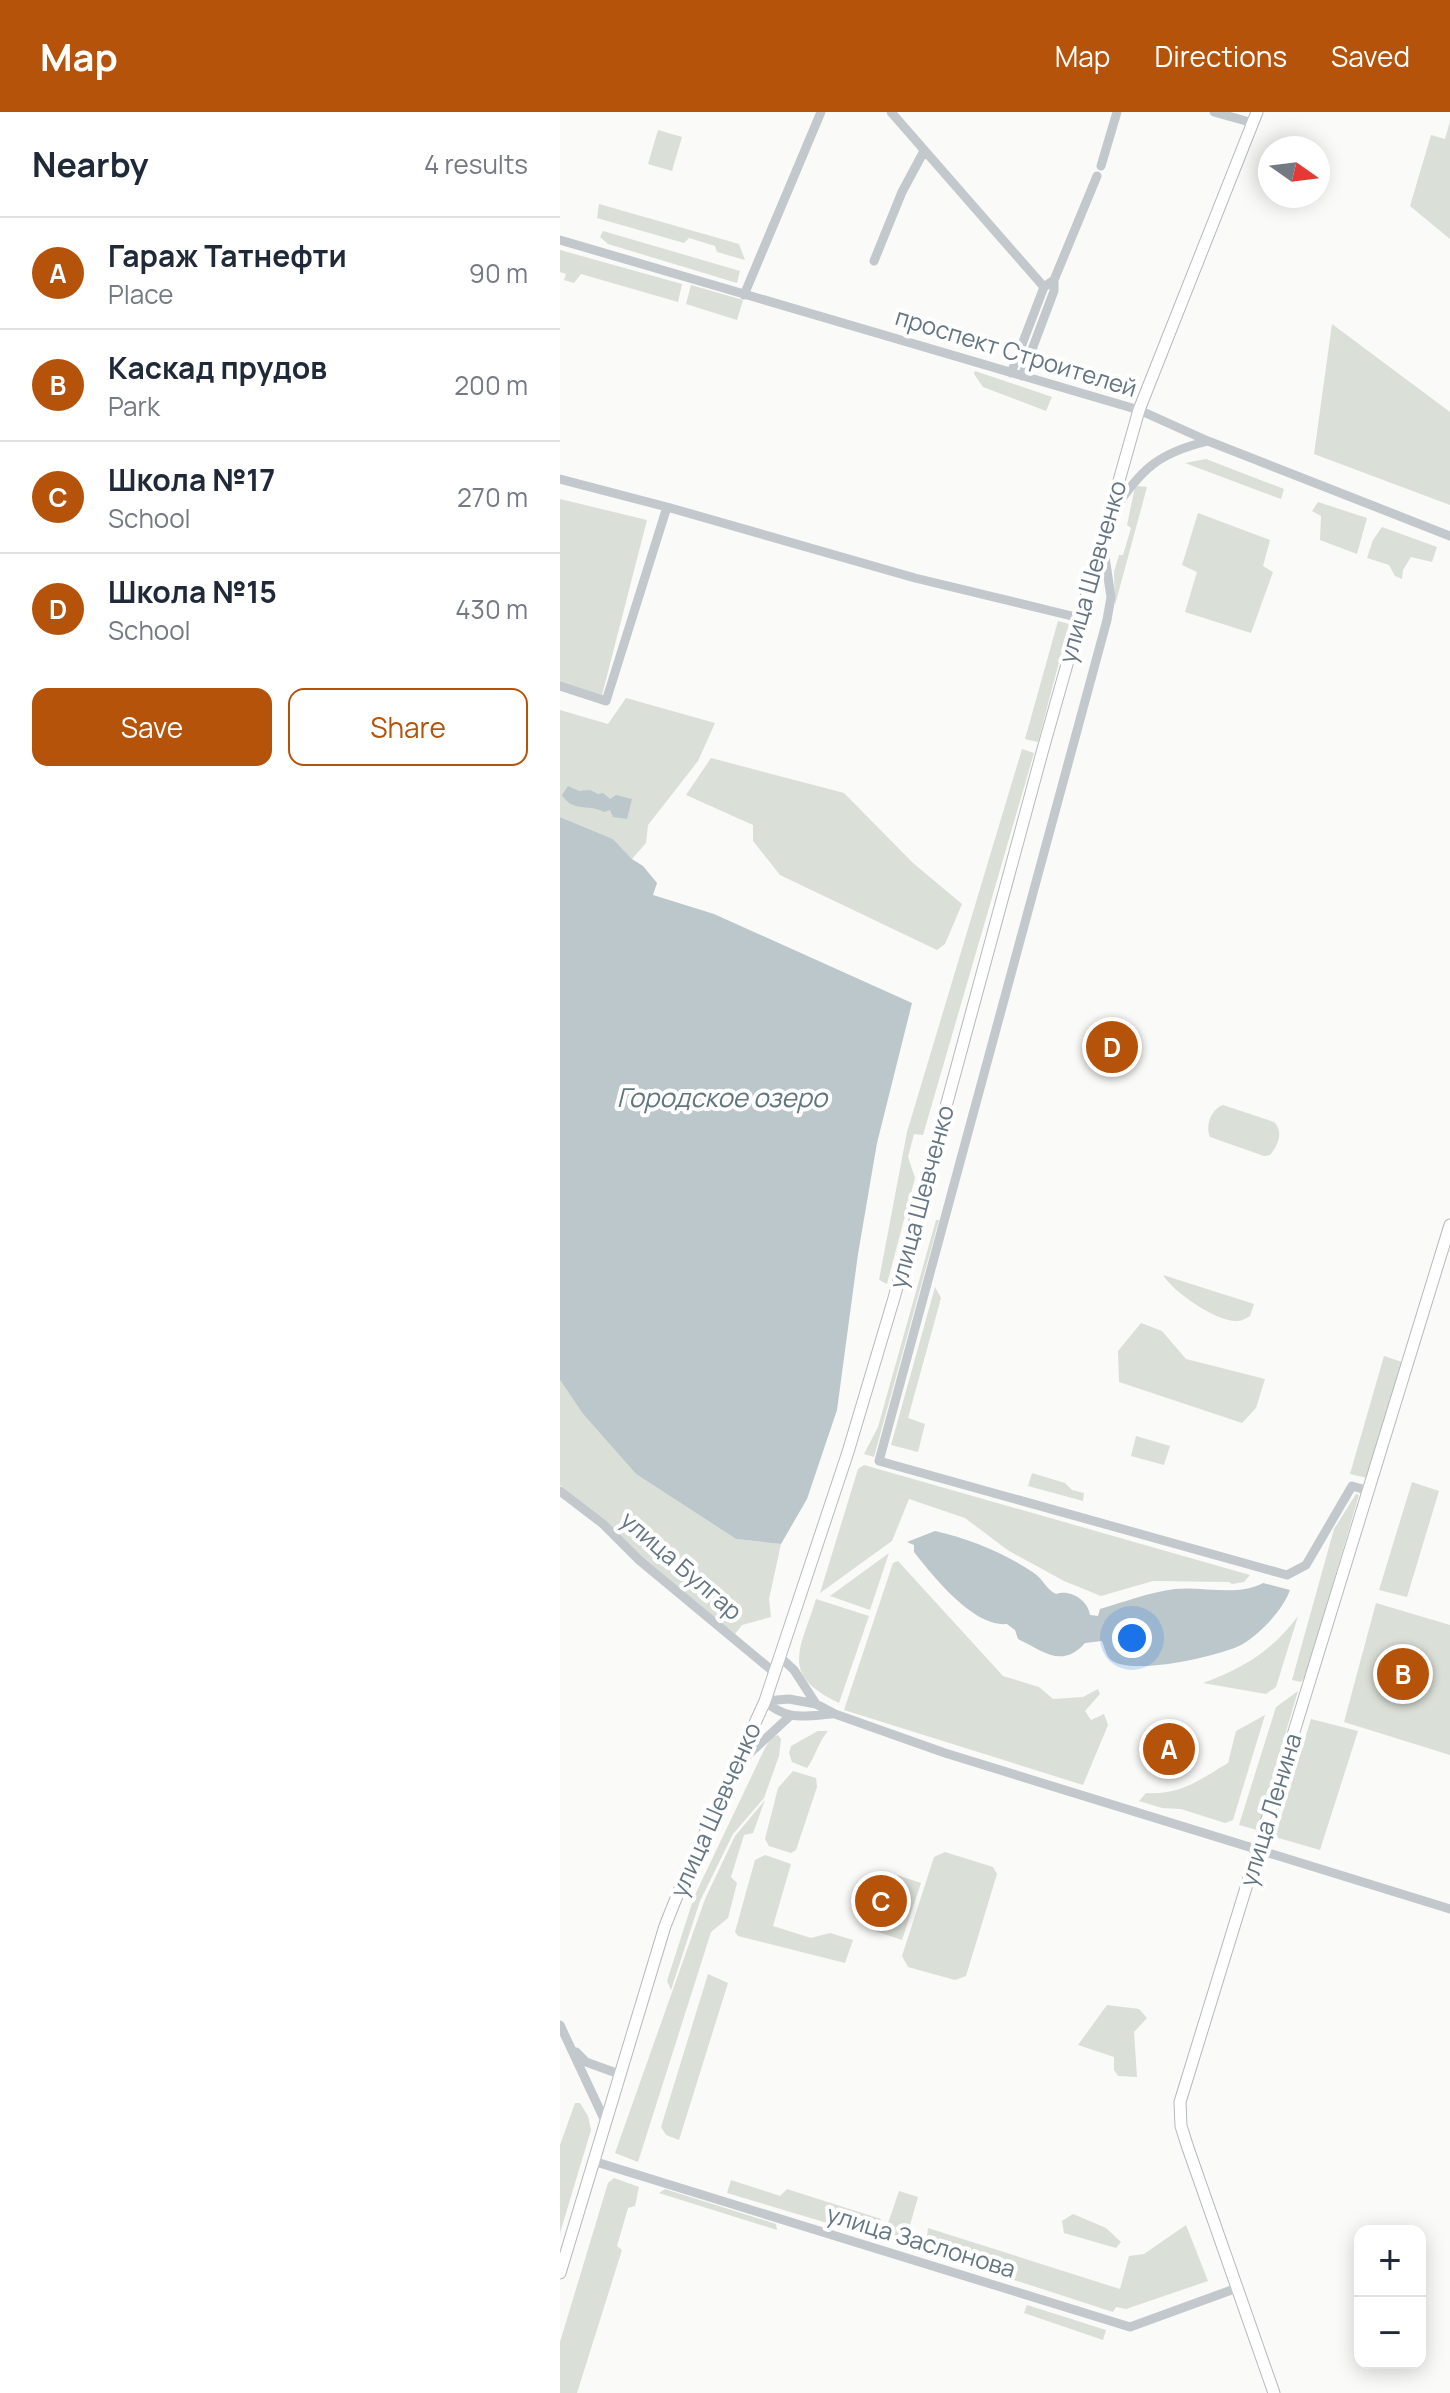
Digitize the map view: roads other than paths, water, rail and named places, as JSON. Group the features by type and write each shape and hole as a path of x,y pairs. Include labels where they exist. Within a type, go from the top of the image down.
{"main road":[{"name":"улица Шевченко","path":"560,2273 672,1908 765,1701 848,1452 894,1298 1139,410 1255,118"},
{"name":"улица Ленина","path":"1274,2393 1188,2148 1179,2114 1185,2082 1450,1225"}],"street":[{"path":"744,295 821,112"},
{"path":"891,112 1044,287"},
{"path":"1022,376 1054,291 1054,280 1099,171 1117,112"},
{"path":"1214,112 1255,118"},
{"path":"874,261 902,192 924,151"},
{"name":"проспект Строителей","path":"560,240 1139,410 1208,441 1450,536"},
{"path":"1011,373 1044,287 1054,280"},
{"path":"1109,517 1140,474 1165,455 1208,441"},
{"path":"560,479 915,578 1080,618"},
{"path":"560,686 606,701 667,507"},
{"path":"1102,540 1111,597 1107,620 879,1461 1287,1575 1306,1565 1352,1486 1369,1491"},
{"name":"улица Булгар","path":"560,1491 603,1524 639,1560 775,1673"},
{"path":"780,1657 794,1670 816,1704"},
{"path":"765,1701 789,1699 816,1704 835,1714 945,1753 1450,1909"},
{"path":"765,1701 777,1712 790,1716 835,1714"},
{"path":"735,1768 790,1716"},
{"path":"560,2025 605,2121"},
{"path":"570,2047 586,2062 619,2074"},
{"name":"улица Заслонова","path":"593,2161 1130,2327 1237,2288"}],"water":[{"path":"568,786 579,791 603,793 610,799 616,795 632,799 627,819 613,817 610,810 604,812 571,804 562,795"},
{"name":"Городское озеро","path":"560,817 613,839 657,883 653,895 714,914 912,1003 877,1143 837,1410 807,1499 781,1544 736,1539 636,1474 583,1414 560,1380"},
{"path":"935,1531 961,1538 1011,1559 1034,1573 1056,1594 1067,1593 1078,1597 1090,1615 1098,1616 1100,1609 1175,1589 1232,1590 1263,1583 1290,1590 1270,1621 1256,1635 1230,1650 1153,1666 1119,1664 1109,1658 1102,1641 1085,1643 1068,1655 1052,1655 1018,1639 1015,1630 1007,1624 994,1623 968,1609 943,1586 914,1552 914,1545 907,1542"}],"place":[{"name":"Школа №15","path":"1112,1047"},
{"name":"Каскад прудов","path":"1403,1674"},
{"name":"Гараж Татнефти","path":"1169,1749"},
{"name":"Школа №17","path":"881,1901"}]}
